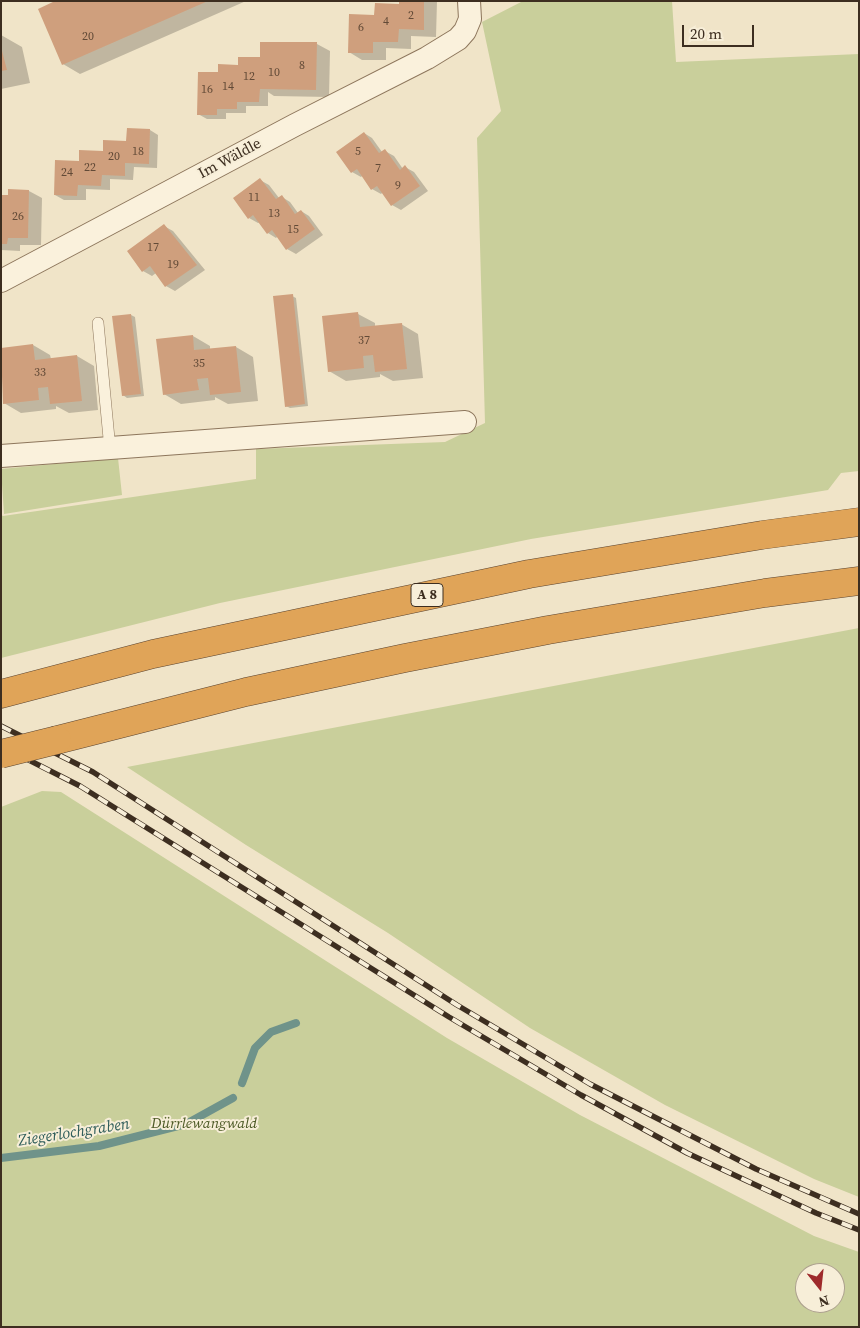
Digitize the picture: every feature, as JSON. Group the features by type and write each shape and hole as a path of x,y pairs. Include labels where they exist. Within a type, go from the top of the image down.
{"highway":[{"name":"A 8","path":"1,694 181,647 529,574 762,535 859,522"},
{"path":"1,754 246,692 405,658 548,630 765,593 859,581"}],"street":[{"name":"Im Wäldle","path":"1,280 295,125 427,58 458,39 470,19 469,1"},
{"path":"1,456 465,422"}],"lane":[{"path":"98,323 110,449"}],"green space":[{"path":"523,1 672,1 676,62 859,54 859,471 841,473 828,490 531,539 220,603 1,658 1,515 256,479 256,449 445,442 485,423 477,138 501,111 482,22"},
{"path":"118,458 122,495 4,514 1,469"},
{"path":"859,628 859,1197 814,1179 665,1105 530,1028 388,933 246,845 127,767"},
{"name":"Dürrlewangwald","path":"42,791 61,792 447,1038 580,1115 814,1236 859,1252 859,1327 1,1327 1,807"}],"building":[{"path":"55,1 208,1 62,65 38,9"},
{"path":"399,1 424,1 424,30 399,29 398,42 373,42 373,53 348,53 349,14 374,15 375,3 399,4"},
{"path":"260,42 317,42 316,90 260,89 259,102 237,102 237,109 217,109 217,115 197,115 198,72 218,72 218,64 238,65 238,57 260,57"},
{"path":"1,47 7,70 1,71"},
{"path":"127,128 150,129 149,164 125,163 125,176 102,175 101,186 78,185 77,196 54,195 55,160 79,161 79,150 103,151 103,140 126,141"},
{"path":"364,132 379,153 385,149 400,170 405,165 420,186 391,206 377,186 371,190 357,169 351,173 336,152"},
{"path":"260,178 276,199 282,195 295,214 301,210 315,229 286,250 272,230 267,234 253,215 248,219 233,198"},
{"path":"8,189 29,190 28,238 8,238 7,244 1,244 1,195 8,195"},
{"path":"164,224 197,265 165,287 150,266 142,272 127,251"},
{"path":"293,294 305,404 285,407 273,296"},
{"path":"358,312 360,327 402,323 407,369 375,372 373,355 363,356 364,368 328,372 322,316"},
{"path":"131,314 141,394 122,396 112,316"},
{"path":"193,335 194,350 236,346 241,392 210,395 208,378 197,379 199,390 163,395 156,339"},
{"path":"33,344 35,360 77,355 82,401 50,404 48,387 38,388 39,400 3,404 1,348"}],"waterway":[{"name":"Ziegerlochgraben","path":"242,1083 255,1048 271,1032 296,1023"},
{"name":"Ziegerlochgraben","path":"1,1158 99,1146 186,1124 233,1098"}],"railway":[{"path":"1,726 93,772 457,1005 590,1084 756,1169 859,1214"},
{"path":"1,746 80,786 449,1017 581,1095 687,1153 816,1213 859,1230"}]}
